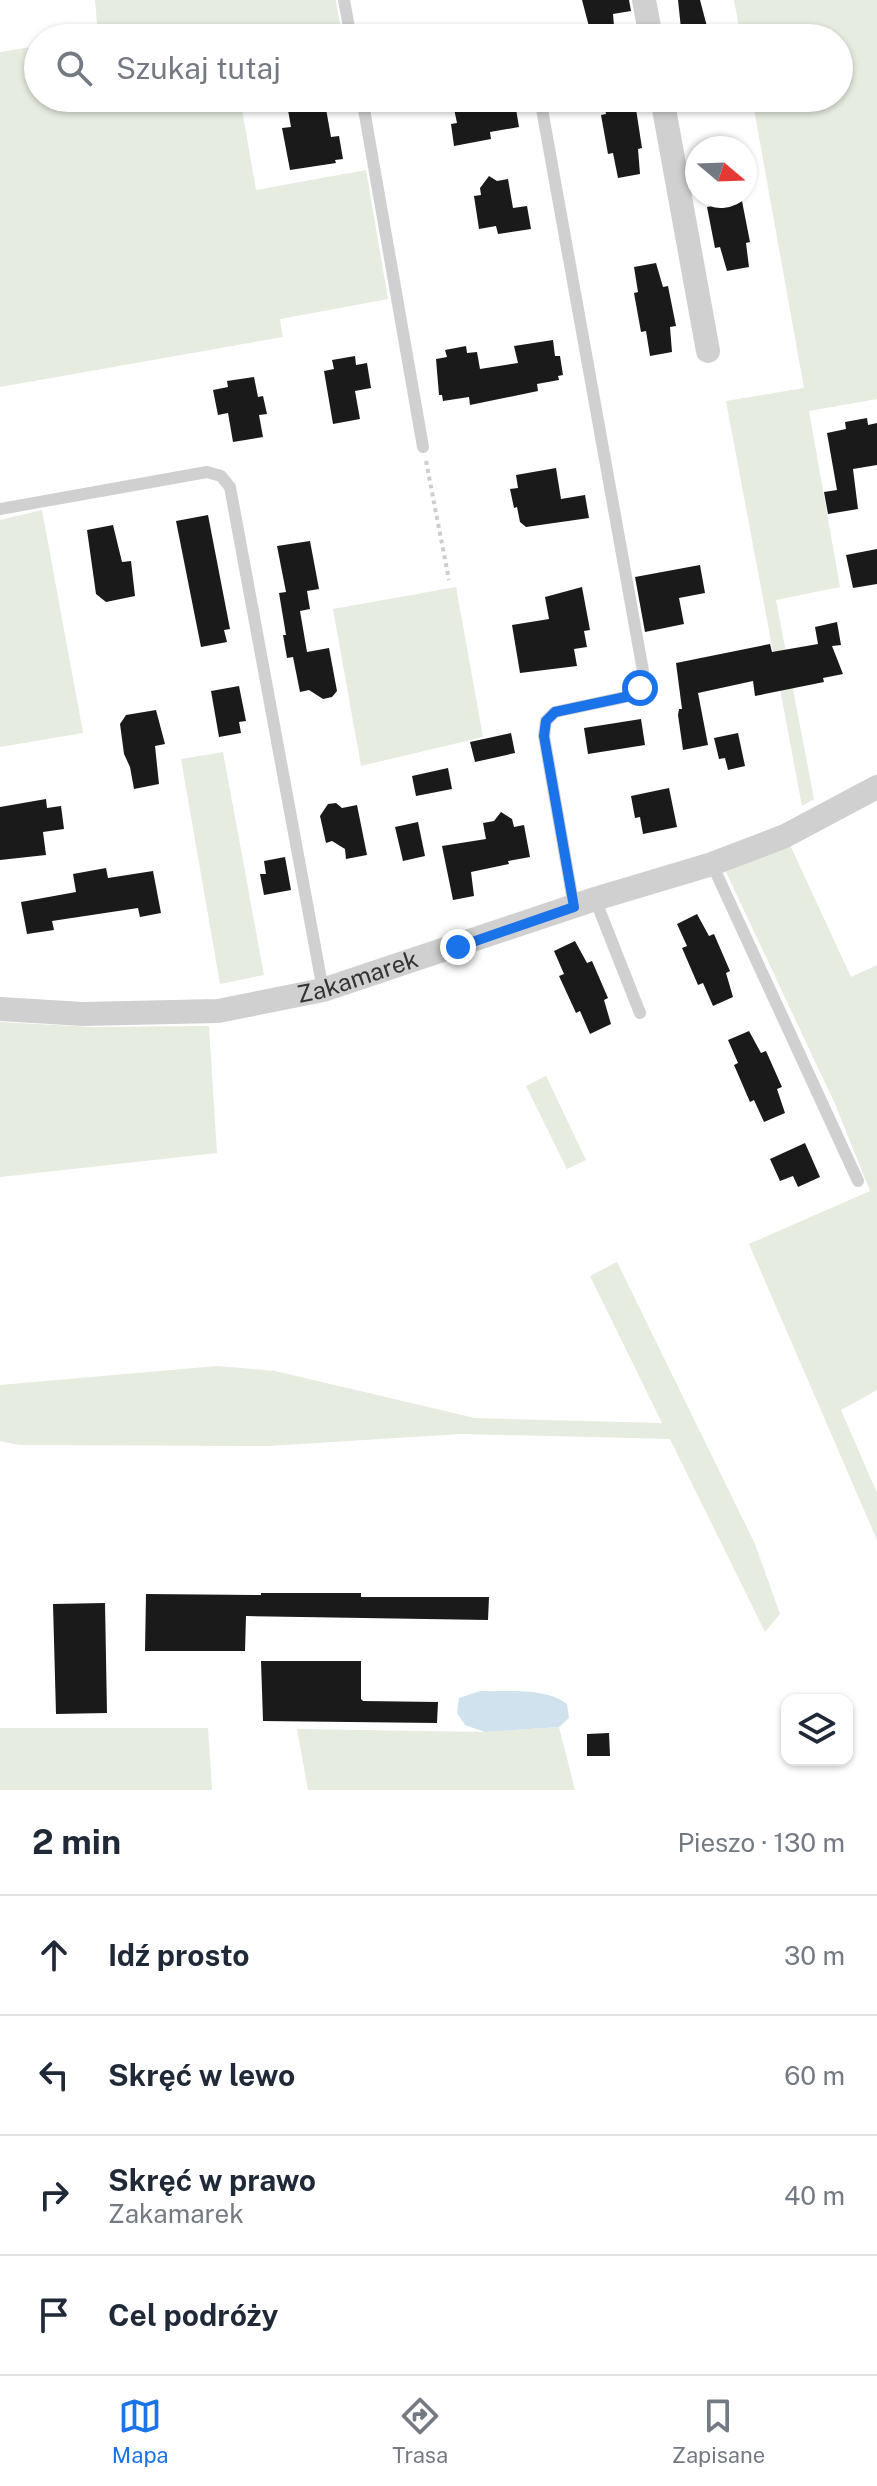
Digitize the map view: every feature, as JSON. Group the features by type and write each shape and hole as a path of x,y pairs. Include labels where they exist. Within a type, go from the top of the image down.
{"street":[{"path":"644,0 648,24"},
{"path":"665,112 708,351"},
{"name":"Zakamarek","path":"0,1009 83,1014 218,1011 323,990 712,864 785,836 877,787"}],"lane":[{"path":"344,0 348,24"},
{"path":"364,112 423,447"},
{"path":"543,112 643,671 640,688 630,696 555,712 546,721 544,736 584,903 640,1013"},
{"path":"0,509 207,472 221,476 230,487 323,990"},
{"path":"712,864 858,1181"}],"path":[{"path":"423,447 449,580"}],"shaded area":[{"path":"95,0 336,0 340,24 97,24"},
{"path":"734,0 877,0 877,399 809,411 840,587 776,600 814,799 802,806 726,401 804,388 755,112 853,112 853,24 738,24"},
{"path":"24,48 24,112 242,112 256,190 366,170 388,299 280,319 283,337 0,387 0,52"},
{"path":"42,510 83,733 0,747 0,520"},
{"path":"456,587 483,737 361,766 333,609"},
{"path":"223,752 264,975 220,984 181,759"},
{"path":"790,845 851,977 877,965 877,1390 841,1410 877,1493 877,1540 749,1244 870,1191 835,1104 726,872"},
{"path":"0,1022 92,1027 209,1026 217,1153 0,1177"},
{"path":"546,1076 586,1160 567,1169 526,1086"},
{"path":"617,1262 755,1544 780,1614 765,1632 670,1439 461,1434 269,1446 19,1445 0,1441 0,1385 217,1366 275,1371 475,1418 662,1423 590,1276"},
{"path":"559,1727 575,1790 308,1790 297,1729 485,1732"},
{"path":"0,1728 208,1728 212,1790 0,1790"}],"water":[{"path":"480,1691 548,1695 567,1704 569,1718 559,1727 485,1732 465,1725 457,1713 459,1698"}],"building":[{"path":"582,0 629,0 631,11 613,14 614,24 588,24"},
{"path":"678,0 700,0 706,24 681,24"},
{"path":"288,112 327,112 331,137 339,136 343,159 335,160 336,163 290,170 282,128 291,127"},
{"path":"455,112 516,112 519,127 490,132 491,139 454,146 451,124 457,123"},
{"path":"636,112 642,148 638,149 640,174 618,178 613,153 608,154 601,115"},
{"path":"489,176 497,181 508,179 513,208 527,206 531,229 498,234 496,226 479,229 474,196 481,195 480,188"},
{"path":"707,208 743,208 750,242 746,243 749,267 727,271 720,247 715,248"},
{"path":"656,263 663,287 668,286 676,326 670,327 672,352 650,356 646,331 641,332 634,293 638,292 634,267"},
{"path":"553,340 555,356 560,356 563,375 558,376 559,380 537,384 538,391 470,405 469,397 443,401 442,395 439,395 436,359 447,357 445,350 466,346 467,353 477,352 480,369 518,363 514,346"},
{"path":"355,356 356,365 367,363 371,388 355,391 360,419 333,424 324,371 334,369 332,360"},
{"path":"254,377 258,397 263,396 267,414 259,415 263,437 233,442 228,413 218,415 213,390 228,387 227,381"},
{"path":"867,418 868,425 877,423 877,465 853,469 858,509 828,514 824,492 837,490 827,433 846,429 845,422"},
{"path":"556,468 561,499 585,495 589,518 526,527 520,522 517,507 514,508 510,489 518,488 516,475"},
{"path":"208,515 230,629 224,630 227,642 201,647 176,521"},
{"path":"113,525 122,562 131,561 135,596 106,602 96,594 87,530"},
{"path":"310,541 319,589 307,591 310,609 300,611 307,652 329,648 337,691 332,697 323,699 309,690 300,692 293,657 287,658 279,593 286,592 277,546"},
{"path":"877,549 877,584 853,588 846,555"},
{"path":"700,565 705,593 679,598 684,624 645,632 635,577"},
{"path":"582,587 590,630 584,631 587,647 574,649 577,666 520,673 512,625 549,619 545,597"},
{"path":"837,622 841,645 832,646 843,674 823,678 824,682 755,696 753,681 698,693 708,745 683,750 676,663 770,644 772,652 818,644 815,627"},
{"path":"239,686 246,721 239,722 241,733 219,737 211,691"},
{"path":"156,710 165,744 155,746 159,784 134,789 124,754 120,724 126,715"},
{"path":"641,719 645,745 588,754 584,728"},
{"path":"511,733 515,753 475,762 470,742"},
{"path":"738,733 745,766 728,770 725,758 719,759 714,738"},
{"path":"448,768 452,789 416,796 412,776"},
{"path":"669,788 677,827 643,834 640,817 635,818 631,796"},
{"path":"46,799 47,808 61,806 64,829 43,832 46,855 0,860 0,807"},
{"path":"336,803 342,808 357,805 367,855 346,859 345,849 332,841 326,843 320,816 328,804"},
{"path":"501,812 512,819 514,827 524,825 530,857 471,872 474,896 453,900 442,846 486,839 483,823 494,821"},
{"path":"418,822 425,856 403,861 395,827"},
{"path":"285,857 291,890 264,895 260,874 266,874 264,861"},
{"path":"106,868 108,878 153,871 161,913 140,917 138,908 52,921 54,930 27,934 21,902 76,892 73,874"},
{"path":"697,914 709,936 714,934 730,971 726,973 733,997 713,1006 703,983 698,985 682,948 687,946 677,924"},
{"path":"575,941 587,963 592,961 608,998 604,1000 611,1024 590,1034 580,1011 576,1013 559,976 564,974 554,951"},
{"path":"749,1031 761,1053 766,1051 782,1087 777,1089 785,1113 764,1122 754,1100 750,1102 734,1065 738,1063 728,1040"},
{"path":"805,1143 820,1177 798,1187 793,1176 780,1181 770,1159"},
{"path":"146,1594 489,1597 488,1620 246,1616 245,1651 145,1651"},
{"path":"105,1603 107,1713 56,1714 53,1604"},
{"path":"261,1661 361,1661 363,1701 438,1702 437,1723 263,1721"},
{"path":"609,1733 610,1756 587,1756 587,1734"}],"route":[{"path":"458,947 574,907 544,727 549,716 555,712 630,696 640,688"}]}
